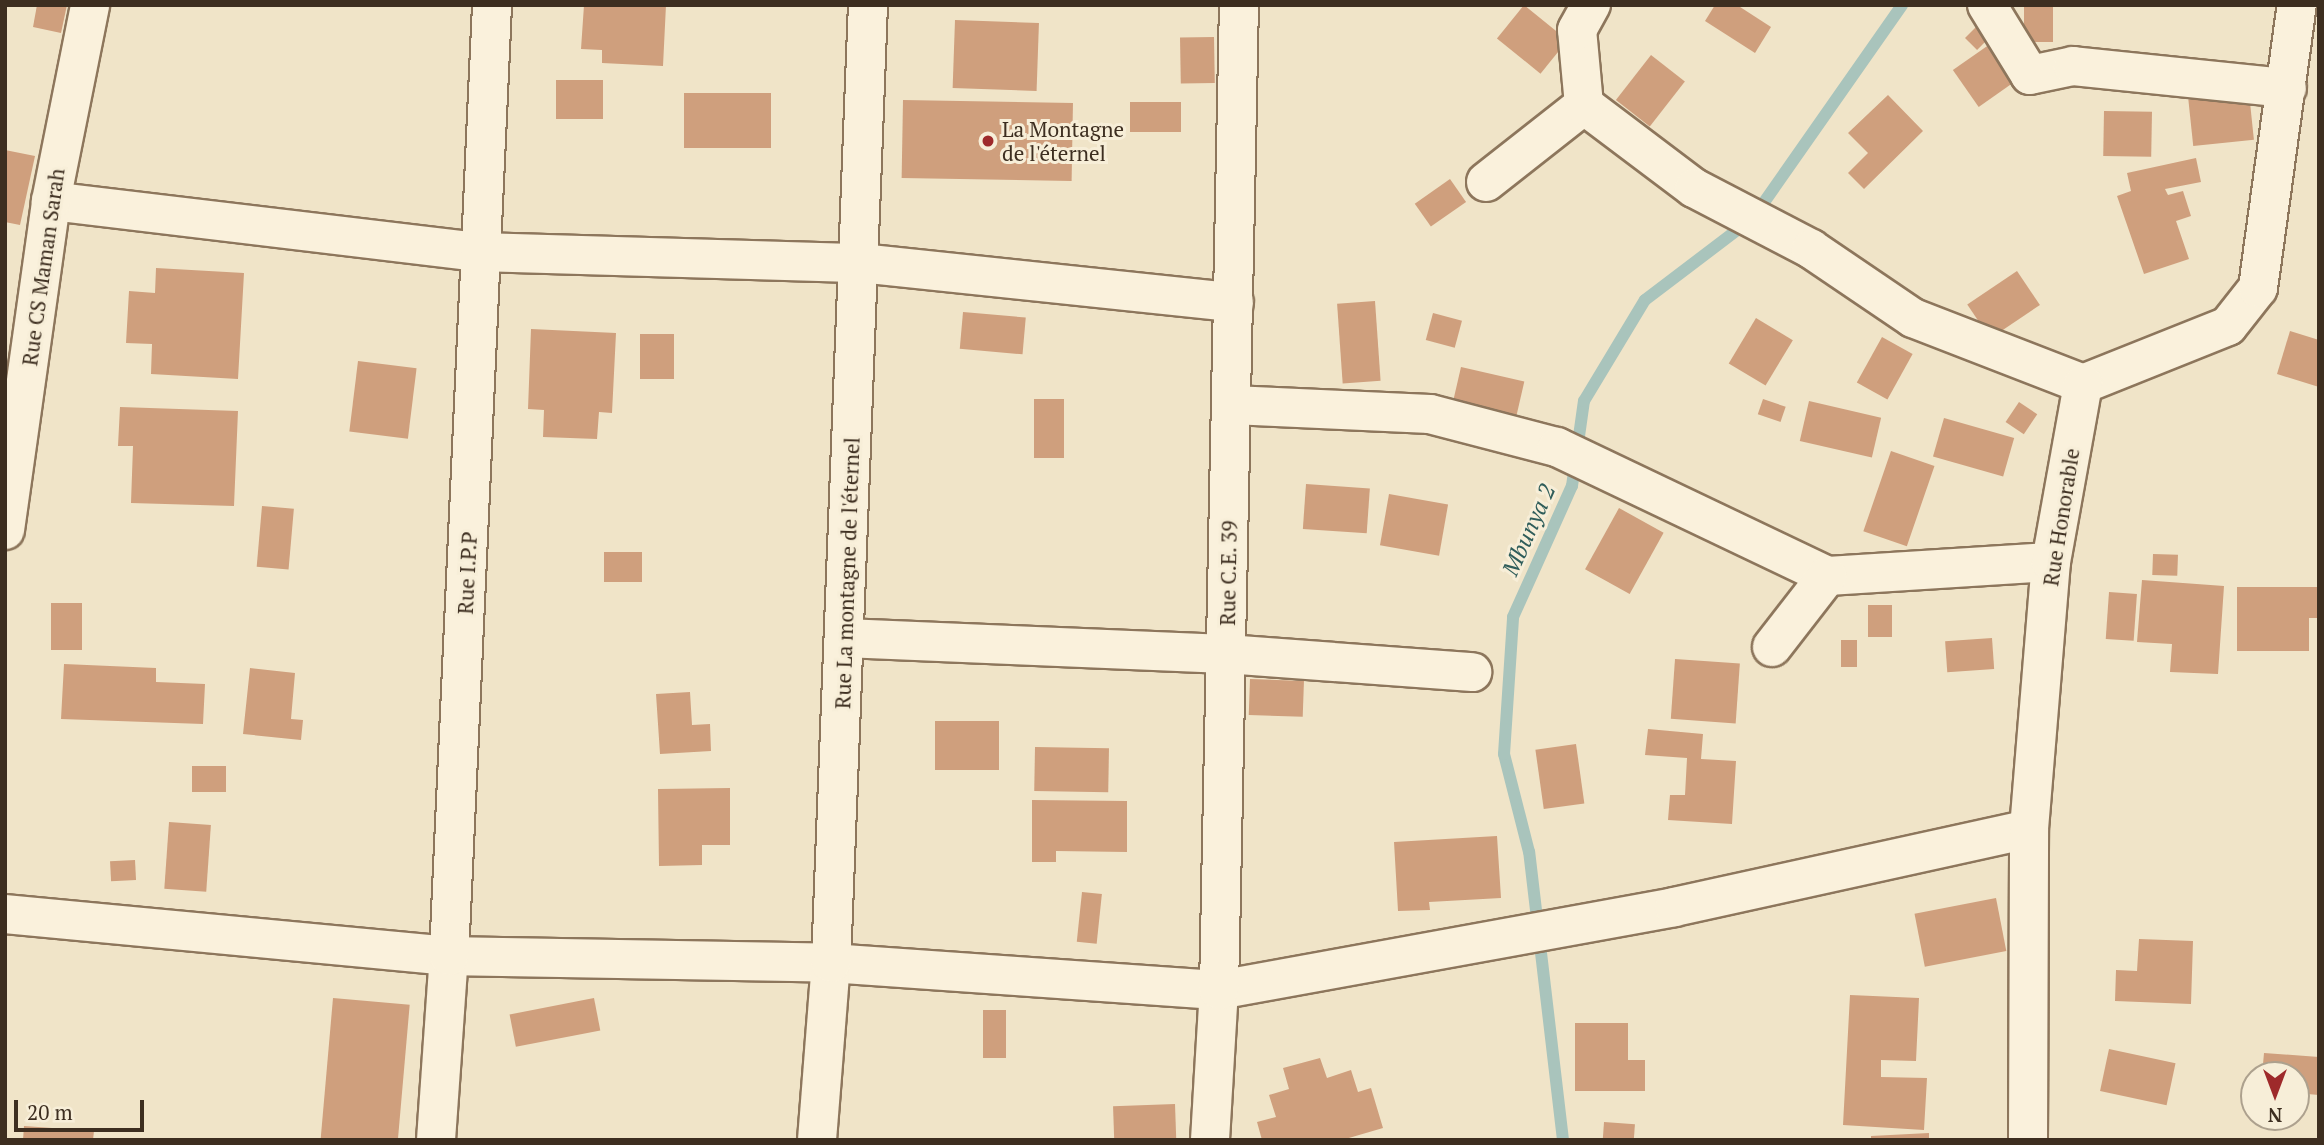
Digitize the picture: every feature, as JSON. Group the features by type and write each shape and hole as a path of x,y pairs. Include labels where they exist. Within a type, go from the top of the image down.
{"street":[{"name":"Rue CS Maman Sarah","path":"5,530 51,201 90,5"},
{"name":"Rue I.P.P","path":"436,1140 449,956 492,5"},
{"name":"Rue La montagne de l'éternel","path":"817,1140 831,963 868,5"},
{"name":"Rue C.E. 39","path":"1210,1140 1219,990 1239,5"},
{"path":"1591,5 1577,30 1584,105 1694,188 1811,249 1913,318 2083,384 2228,326 2258,288 2297,5"},
{"path":"1987,5 2030,75 2073,66 2287,88"},
{"path":"1486,182 1584,105"},
{"path":"51,201 481,252 860,263 1234,302"},
{"name":"Rue Honorable","path":"2028,1140 2029,829 2051,562 2083,384"},
{"path":"1232,405 1430,414 1557,447 1827,576 2051,562"},
{"path":"1772,647 1827,576"},
{"path":"844,638 1226,654 1472,672"},
{"path":"5,914 449,956 831,963 1219,990 1674,908 2029,829"}],"building":[{"path":"37,5 67,5 61,33 33,27"},
{"path":"584,5 666,5 663,66 602,63 602,50 581,49"},
{"path":"1524,5 1568,40 1540,74 1497,38"},
{"path":"1715,5 1737,5 1771,27 1755,53 1705,21"},
{"path":"2024,5 2053,5 2053,42 2024,42"},
{"path":"955,20 1039,23 1037,91 953,88"},
{"path":"1982,21 1994,33 1977,50 1965,38"},
{"path":"1214,37 1215,83 1181,84 1180,38"},
{"path":"1993,42 2019,79 1979,107 1953,70"},
{"path":"1651,55 1685,81 1650,126 1616,100"},
{"path":"556,80 603,80 603,119 556,119"},
{"path":"684,93 771,93 771,148 684,148"},
{"path":"2249,93 2254,140 2193,146 2188,99"},
{"path":"1888,95 1923,131 1864,189 1848,173 1868,153 1848,133"},
{"name":"La Montagne de l'éternel","path":"903,100 1073,103 1072,181 902,178"},
{"path":"1130,102 1181,102 1181,132 1130,132"},
{"path":"2104,111 2152,112 2151,157 2103,156"},
{"path":"5,150 35,156 20,225 5,222"},
{"path":"2196,158 2201,182 2165,189 2168,195 2183,191 2191,216 2176,221 2189,259 2144,274 2117,196 2131,191 2127,173"},
{"path":"1450,179 1466,202 1431,227 1415,204"},
{"path":"156,268 244,273 238,379 151,374 152,344 126,343 129,291 155,293"},
{"path":"2017,271 2040,305 1990,339 1967,305"},
{"path":"1375,301 1381,381 1343,383 1337,304"},
{"path":"963,312 1026,317 1023,354 960,349"},
{"path":"1433,313 1462,321 1455,348 1426,340"},
{"path":"1756,318 1793,340 1766,386 1729,363"},
{"path":"531,329 616,333 612,413 599,412 597,439 543,437 544,410 528,409"},
{"path":"2290,331 2319,340 2319,387 2277,374"},
{"path":"640,334 674,334 674,379 640,379"},
{"path":"1882,337 1913,354 1887,399 1857,382"},
{"path":"358,361 417,368 408,439 349,431"},
{"path":"1461,367 1524,382 1513,432 1449,418"},
{"path":"1034,399 1064,399 1064,458 1034,458"},
{"path":"1763,399 1786,407 1780,422 1758,414"},
{"path":"1809,401 1881,418 1872,458 1800,441"},
{"path":"2019,402 2037,414 2024,434 2006,422"},
{"path":"120,407 238,411 234,506 131,503 133,446 118,446"},
{"path":"1944,418 2014,438 2003,477 1933,456"},
{"path":"1891,451 1934,466 1907,546 1863,531"},
{"path":"1306,484 1370,488 1367,533 1303,529"},
{"path":"1389,494 1448,504 1439,556 1380,545"},
{"path":"262,506 294,509 289,570 257,567"},
{"path":"1619,508 1664,533 1630,594 1585,569"},
{"path":"604,552 642,552 642,582 604,582"},
{"path":"2153,554 2178,555 2177,576 2152,575"},
{"path":"2142,580 2224,586 2218,674 2170,672 2172,644 2137,642"},
{"path":"2237,587 2319,587 2319,618 2309,618 2309,651 2237,651"},
{"path":"2109,592 2137,594 2134,641 2106,639"},
{"path":"51,603 82,603 82,650 51,650"},
{"path":"1868,605 1892,605 1892,637 1868,637"},
{"path":"1992,638 1994,669 1947,672 1945,641"},
{"path":"1841,640 1857,640 1857,667 1841,667"},
{"path":"1675,659 1740,664 1736,723 1671,719"},
{"path":"64,664 156,668 156,682 205,684 203,724 61,719"},
{"path":"250,668 295,673 291,719 303,720 301,740 243,734"},
{"path":"1250,679 1304,681 1303,717 1249,715"},
{"path":"690,692 692,725 710,724 711,751 660,754 656,694"},
{"path":"935,721 999,721 999,770 935,770"},
{"path":"1648,729 1703,734 1701,759 1736,761 1732,824 1668,820 1670,795 1685,795 1687,758 1645,755"},
{"path":"1576,744 1584,803 1544,809 1535,750"},
{"path":"1035,747 1109,748 1108,792 1034,791"},
{"path":"192,766 226,766 226,792 192,792"},
{"path":"730,788 730,845 702,845 702,865 659,866 658,789"},
{"path":"1032,800 1127,801 1127,852 1056,851 1056,862 1032,862"},
{"path":"169,822 211,825 206,892 164,889"},
{"path":"1497,836 1501,898 1429,902 1430,910 1398,911 1394,842"},
{"path":"135,860 136,880 111,881 110,861"},
{"path":"1082,892 1102,894 1097,944 1077,942"},
{"path":"1996,898 2006,951 1925,967 1915,914"},
{"path":"2139,939 2193,941 2191,1004 2115,1001 2116,970 2137,971"},
{"path":"1850,995 1919,998 1916,1061 1881,1060 1881,1077 1927,1078 1924,1130 1843,1125"},
{"path":"333,998 410,1005 398,1140 321,1139"},
{"path":"594,998 600,1030 516,1047 510,1014"},
{"path":"983,1010 1006,1010 1006,1058 983,1058"},
{"path":"1575,1023 1628,1023 1628,1060 1645,1060 1645,1091 1575,1091"},
{"path":"2109,1049 2176,1063 2167,1105 2100,1091"},
{"path":"2264,1053 2319,1057 2319,1095 2310,1094 2310,1061 2263,1061"},
{"path":"1320,1058 1327,1078 1351,1070 1358,1092 1371,1088 1383,1128 1342,1140 1262,1140 1257,1122 1276,1117 1269,1095 1289,1089 1283,1068"},
{"path":"1175,1104 1176,1140 1114,1140 1113,1106"},
{"path":"1604,1122 1635,1124 1634,1140 1603,1140"},
{"path":"24,1126 94,1131 93,1140 23,1140"},
{"path":"1929,1133 1929,1140 1871,1140 1871,1136"}],"waterway":[{"name":"Mbunya 2","path":"1563,1140 1529,852 1504,754 1513,617 1572,486 1584,401 1645,300 1753,218 1902,5"}],"place":[{"name":"La Montagne de l'éternel","path":"988,141"}]}
